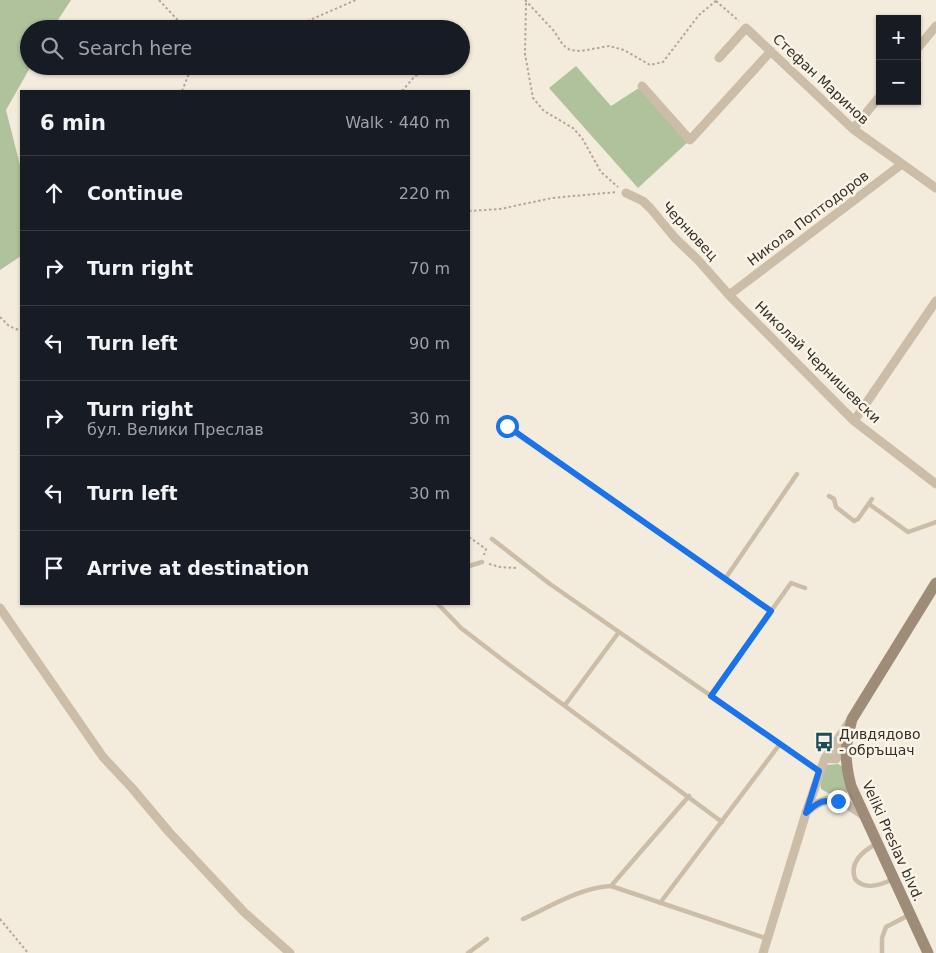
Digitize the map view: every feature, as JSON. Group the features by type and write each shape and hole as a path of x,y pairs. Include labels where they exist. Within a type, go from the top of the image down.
{"main road":[{"name":"Veliki Preslav blvd.","path":"928,953 876,844 851,786 846,769 846,743 852,719 936,583"}],"street":[{"path":"921,44 936,26"},
{"name":"Стефан Маринов","path":"746,28 853,130 936,188"},
{"path":"719,58 746,28"},
{"path":"642,86 690,140 771,51"},
{"path":"853,130 876,101"},
{"name":"Никола Поптодоров","path":"730,295 902,164"},
{"name":"Чернювец","path":"626,192 643,201 675,238 730,295"},
{"name":"Николай Чернишевски","path":"730,295 854,421 936,484"},
{"path":"854,421 936,301"},
{"path":"0,608 103,757 169,832 244,912 290,953"},
{"path":"764,953 819,771 825,758 852,719"},
{"path":"825,758 836,759 846,743"},
{"path":"806,813 818,802 825,800 838,801 849,805 864,816"}],"lane":[{"path":"507,426 771,611"},
{"path":"725,579 797,474"},
{"path":"829,496 834,499 836,507 854,521 858,519 872,499"},
{"path":"869,504 908,532 936,522"},
{"path":"492,539 550,584 819,771"},
{"path":"470,566 482,562"},
{"path":"711,696 791,583 805,588"},
{"path":"439,605 462,628 504,661 722,822"},
{"path":"565,705 619,632"},
{"path":"660,903 780,744"},
{"path":"610,886 688,796"},
{"path":"876,844 859,856 854,867 855,879 861,884 871,886 893,879"},
{"path":"523,919 588,890 610,886 768,939"},
{"path":"882,953 882,938 886,927 910,914"},
{"path":"468,953 487,939"}],"path":[{"path":"159,0 178,20"},
{"path":"310,20 356,0"},
{"path":"525,1 554,32 563,46 570,50 580,51 609,46 624,50 650,65 663,62 699,15 716,0 746,28"},
{"path":"525,1 525,54 533,98 544,111 573,128 582,138 601,172 626,192"},
{"path":"182,90 189,75"},
{"path":"403,90 418,75"},
{"path":"470,211 500,209 552,198 626,192"},
{"path":"0,317 10,326 20,331"},
{"path":"470,538 486,549 482,562 500,567 522,568"},
{"path":"0,919 28,953"}],"green space":[{"path":"0,0 71,0 58,20 20,20 20,75 26,75 6,110 20,165 20,257 0,270"},
{"path":"576,66 611,106 642,86 690,140 638,188 549,88"},
{"path":"838,764 847,769 851,786 847,793 830,794 821,789 819,771 827,765"}],"place":[{"name":"Дивдядово - обръщач","path":"824,742"}],"route":[{"path":"507,426 771,611 711,696 819,771 806,813 818,802 825,800 838,801"}]}
